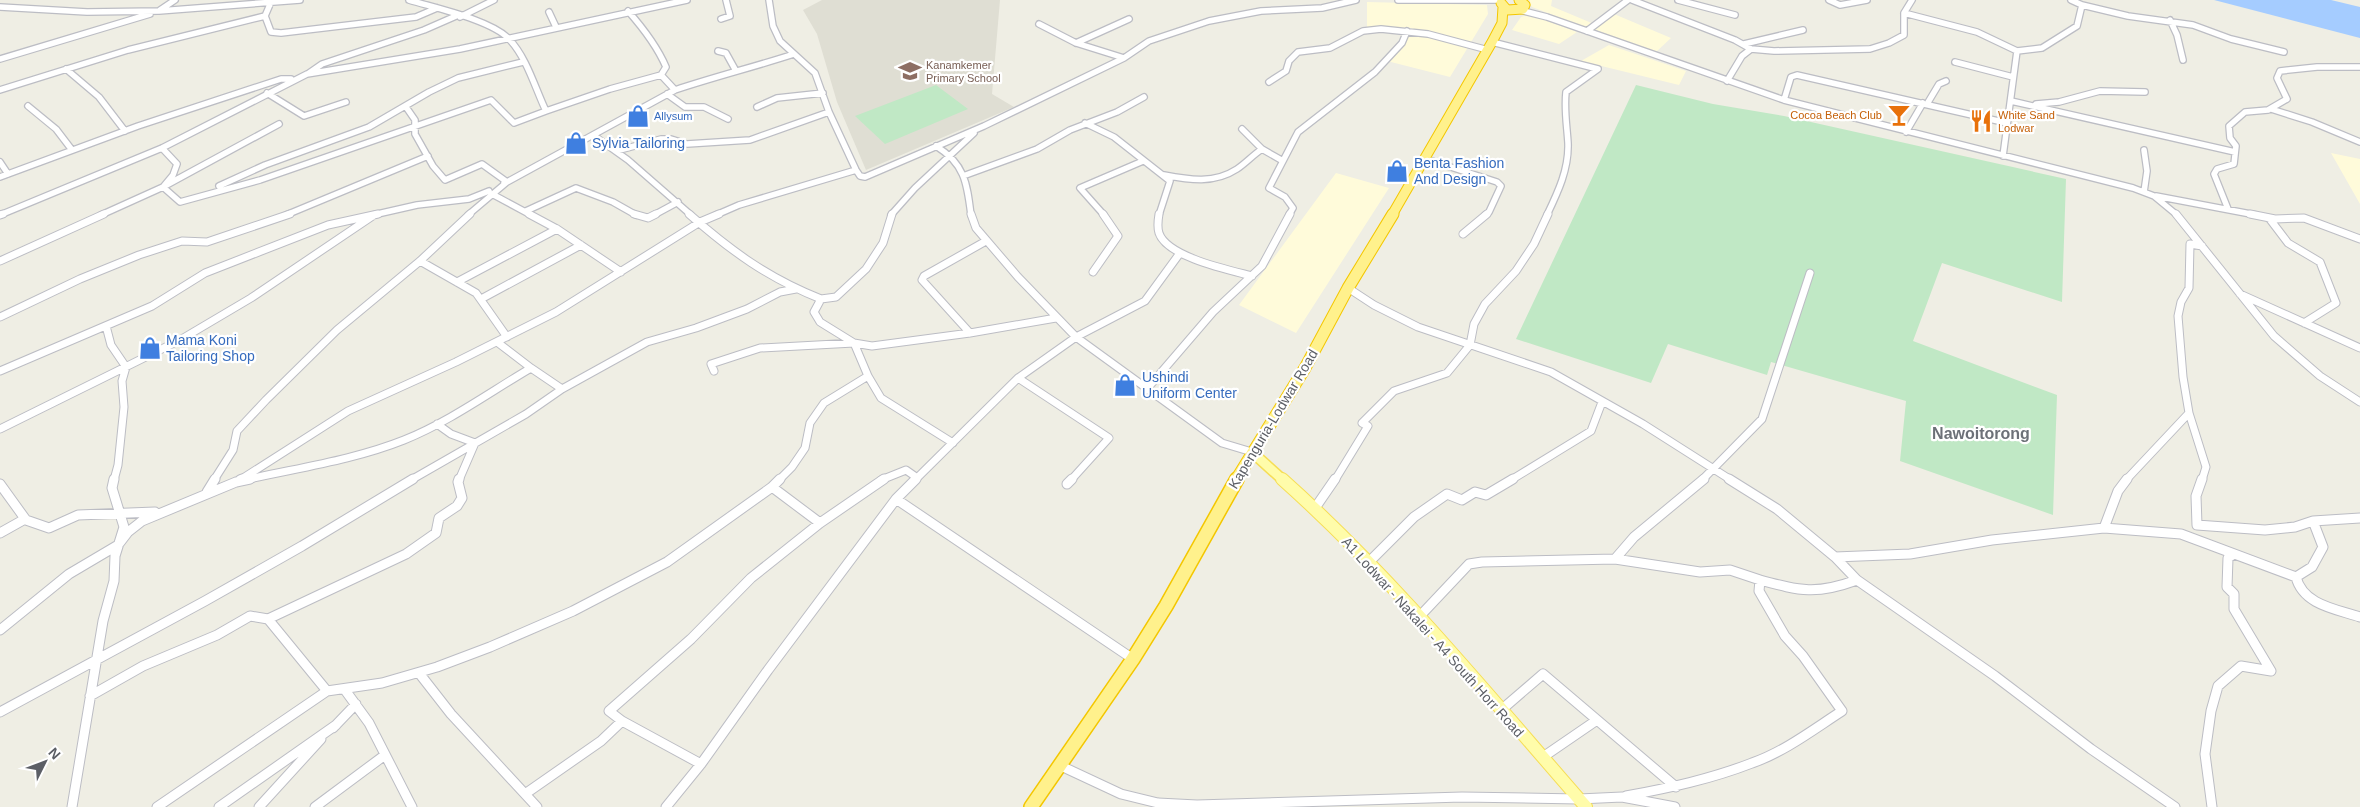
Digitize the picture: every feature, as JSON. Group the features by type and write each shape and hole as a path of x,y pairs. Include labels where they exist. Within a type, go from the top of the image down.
{"highway":[{"path":"1501,3 1521,5"},
{"name":"Kapenguria-Lodwar Road","path":"1501,3 1502,23"},
{"name":"Kapenguria-Lodwar Road","path":"1031,807 1134,658 1166,606 1252,452 1305,368 1348,288 1426,159 1502,23 1521,5"}],"main road":[{"name":"A1 Lodwar - Nakalei - A4 South Horr Road","path":"1252,452 1315,508 1419,617 1583,803"}],"street":[{"path":"0,59 159,11 175,0"},
{"path":"0,8 44,8 86,12 159,11 216,5 300,0"},
{"path":"409,0 488,27 508,38 523,62 546,111"},
{"path":"307,74 322,64 424,30 494,0"},
{"path":"0,215 162,148 307,74 451,51 628,11 687,0"},
{"path":"721,20 730,16 726,0"},
{"path":"769,0 772,5 773,26 780,40 815,73 829,112 856,170 860,176 867,177 984,126 1124,58 1130,51 1152,40 1216,19 1261,11 1321,8 1356,0"},
{"path":"1398,0 1501,3"},
{"path":"1587,31 1628,0"},
{"path":"1632,0 1744,44 1750,49"},
{"path":"1678,0 1734,14"},
{"path":"1687,3 1696,0"},
{"path":"1829,0 1840,5 1866,0"},
{"path":"1727,81 1745,51 1750,49 1774,51 1870,49 1881,46 1904,35 1904,13 1912,1 1904,0"},
{"path":"2071,0 2082,5 2128,16 2170,20 2193,25 2231,39 2284,52"},
{"path":"271,2 266,16 271,32 281,33 416,17 437,8"},
{"path":"1521,5 1547,17 1784,100 2154,196 2172,209 2270,332 2320,376 2360,402"},
{"path":"1904,13 1978,33 2006,44 2016,51 2029,51 2055,42 2077,26 2082,5"},
{"path":"199,195 260,180 415,128 491,100 514,123 610,89 660,75 666,68 662,57 628,11"},
{"path":"549,12 556,27"},
{"path":"0,90 169,39 266,16"},
{"path":"1076,43 1129,19"},
{"path":"2170,20 2178,35 2183,60"},
{"path":"1039,24 1076,43 1124,58"},
{"path":"1269,82 1286,71 1289,59 1299,51 1306,49 1328,49 1366,30 1395,28 1598,69 1566,92 1564,110 1568,144 1565,171 1559,190 1534,244 1523,262 1485,304 1474,324 1470,345 1447,373 1394,391 1374,409 1362,423 1368,426 1324,499 1315,508"},
{"path":"1744,44 1803,30"},
{"path":"1146,390 1213,312 1252,276 1267,258 1293,208 1285,197 1269,188 1298,132 1375,72 1402,43 1407,31"},
{"path":"718,51 726,53 731,58 736,71"},
{"path":"2003,156 2016,51"},
{"path":"0,372 152,306 206,274 256,252 328,225 377,213 469,199 507,182 675,90 794,54"},
{"path":"163,188 180,202 265,165 360,131 458,78 523,62"},
{"path":"1955,62 2013,77"},
{"path":"2228,209 2220,187 2214,181 2214,174 2217,169 2234,164 2236,146 2230,138 2229,126 2244,112 2263,112 2282,104 2287,99 2285,89 2277,78 2280,71 2317,67 2360,67"},
{"path":"66,69 88,85 110,107 126,131"},
{"path":"660,75 675,90"},
{"path":"1784,100 1791,78 1797,75 2007,123"},
{"path":"0,177 126,131 281,79 296,78"},
{"path":"1906,132 1939,84 1946,81"},
{"path":"2032,105 2059,102 2100,91 2145,92"},
{"path":"268,93 304,116 346,102"},
{"path":"757,107 778,98 823,93"},
{"path":"667,94 685,107 696,105 709,107 728,118"},
{"path":"964,176 1037,150 1051,140 1085,123 1117,112 1144,97"},
{"path":"2011,101 2235,152"},
{"path":"28,106 56,128 72,150"},
{"path":"406,107 407,111 416,120 415,134 445,180 482,164 507,182"},
{"path":"2271,109 2277,113 2293,115 2316,123 2327,130 2360,142"},
{"path":"616,150 661,138 671,138 687,144 750,140 829,112"},
{"path":"1085,123 1114,137 1170,181 1158,218 1159,233 1165,242 1180,253 1252,276"},
{"path":"0,262 163,188 279,124"},
{"path":"593,135 616,150 678,202 726,246 796,289 821,299 836,296 866,269 883,243 890,216 949,155 984,126"},
{"path":"1242,129 1262,149 1283,161"},
{"path":"936,146 949,155 964,176 969,194 972,222 986,241 1056,318 1076,337 1146,390 1222,443 1252,452"},
{"path":"162,148 177,164 173,175 163,188"},
{"path":"1162,175 1201,182 1219,179 1238,169 1253,154 1262,149"},
{"path":"2144,150 2147,164 2144,192"},
{"path":"0,317 80,279 139,255 182,241 206,242 259,225 324,201 428,156"},
{"path":"1426,159 1497,182 1501,186 1489,212 1464,234"},
{"path":"1093,272 1118,236 1098,207 1080,188 1143,161"},
{"path":"0,162 8,174"},
{"path":"236,482 348,411 497,342 556,312 700,222 739,205 856,170"},
{"path":"207,492 233,450 237,431 337,330 420,261 507,182"},
{"path":"526,211 576,188 613,202 640,217 648,218 678,202"},
{"path":"492,194 556,229 621,272"},
{"path":"2154,196 2269,218 2308,219 2360,239"},
{"path":"0,429 180,340 251,298 377,213"},
{"path":"2269,218 2288,243 2320,262 2336,303 2304,323"},
{"path":"457,282 556,229"},
{"path":"970,333 922,280 924,276 986,241"},
{"path":"2202,246 2190,244 2189,288 2181,302 2178,316 2183,377 2189,413 2206,467 2196,496 2197,525 2265,530 2295,528 2313,521 2360,518"},
{"path":"481,299 581,245"},
{"path":"666,807 701,764 768,670 896,499 916,477 1018,378 1076,337 1145,301 1180,253"},
{"path":"420,261 471,289 481,299 494,322 506,337"},
{"path":"1615,559 1634,537 1714,470 1762,420 1810,273"},
{"path":"1348,288 1374,305 1407,322 1551,372 1642,424 1777,509 1835,557 1857,580 1995,676 2091,749 2175,807"},
{"path":"0,712 286,556 400,486 526,414 562,389 647,342 696,328 747,309 780,292 796,289"},
{"path":"2238,293 2360,348"},
{"path":"821,299 814,312 820,322 854,343 868,376 881,398 953,443"},
{"path":"2250,308 2257,304 2264,305"},
{"path":"714,370 711,364 760,348 854,343 872,346 970,333 1056,318"},
{"path":"106,326 111,346 126,367"},
{"path":"497,342 562,389"},
{"path":"72,807 102,621 114,581 118,545 124,527 112,488 118,465 120,422 124,407 122,381 126,367"},
{"path":"0,630 69,574 118,545 128,532 142,521 207,492 236,482 362,453 404,440 437,424 531,368"},
{"path":"157,807 327,691 345,690 419,672 502,642 588,604 667,562 772,487 792,467 804,448 810,423 824,403 868,376"},
{"path":"1018,378 1109,438 1067,484"},
{"path":"1368,563 1414,517 1447,494 1462,500 1476,492 1486,495 1591,431 1602,402"},
{"path":"2104,528 2118,491 2126,480 2189,413"},
{"path":"437,424 452,434 475,443"},
{"path":"90,696 143,666 217,635 250,616 268,619 406,554 436,533 439,518 458,506 462,498 458,482 475,443"},
{"path":"701,764 622,721 609,710 691,639 751,578 820,523 895,473 906,470 916,477"},
{"path":"0,484 26,519 37,525 49,528 78,515 165,511"},
{"path":"772,487 820,523"},
{"path":"896,499 1134,658"},
{"path":"0,533 26,519"},
{"path":"2296,577 2312,567 2323,547 2313,521"},
{"path":"1835,557 1917,554 1992,540 2104,528 2181,534 2296,577"},
{"path":"2212,807 2205,754 2218,686 2241,666 2272,671 2234,609 2234,594 2227,587 2228,558 2234,554"},
{"path":"1419,617 1469,564 1482,562 1615,559 1700,572 1730,570 1808,593 1822,592 1857,580"},
{"path":"2296,577 2296,585 2300,591 2313,600 2360,617"},
{"path":"1061,766 1121,794 1158,803 1197,805 1262,805 1462,797 1583,803 1676,787 1754,763 1799,739 1842,711 1803,656 1785,636 1758,591 1760,580"},
{"path":"268,619 327,691"},
{"path":"419,672 452,714 537,807"},
{"path":"1500,711 1543,674 1676,787"},
{"path":"345,690 369,723 412,807"},
{"path":"259,807 356,704"},
{"path":"1543,757 1597,720"},
{"path":"525,794 600,741 622,721"},
{"path":"219,807 336,724"},
{"path":"315,807 385,755"},
{"path":"1622,797 1675,807"}],"shaded area":[{"name":"Kanamkemer Primary School","path":"822,0 1000,0 992,94 1014,107 866,170 837,102 817,34 803,10"},
{"path":"1530,0 1552,0 1551,6 1594,24 1587,28 1532,7"},
{"path":"1367,2 1487,5 1488,14 1450,77 1387,61 1404,45 1412,28 1367,27"},
{"path":"1529,14 1577,32 1559,44 1512,30 1521,17"},
{"path":"1614,14 1671,38 1656,52 1593,29"},
{"path":"1609,45 1686,71 1679,85 1581,61"},
{"path":"2331,153 2360,159 2360,204"},
{"path":"1336,173 1389,188 1296,333 1239,305"}],"green space":[{"path":"936,85 968,109 885,144 855,116"},
{"path":"1636,85 1713,104 1784,116 2066,179 2062,302 1942,263 1913,341 2057,395 2053,515 1900,461 1906,401 1771,362 1767,375 1668,344 1651,383 1516,339"}],"water":[{"path":"2214,0 2331,0 2360,7 2360,38"}],"place":[{"name":"Kanamkemer Primary School","path":"910,71"},
{"name":"Cocoa Beach Club","path":"1899,115"},
{"name":"Allysum","path":"638,116"},
{"name":"White Sand Lodwar","path":"1981,121"},
{"name":"Sylvia Tailoring","path":"576,143"},
{"name":"Benta Fashion And Design","path":"1397,171"},
{"name":"Mama Koni Tailoring Shop","path":"150,348"},
{"name":"Ushindi Uniform Center","path":"1125,385"}],"district":[{"name":"Nawoitorong","path":"1981,433"}]}
